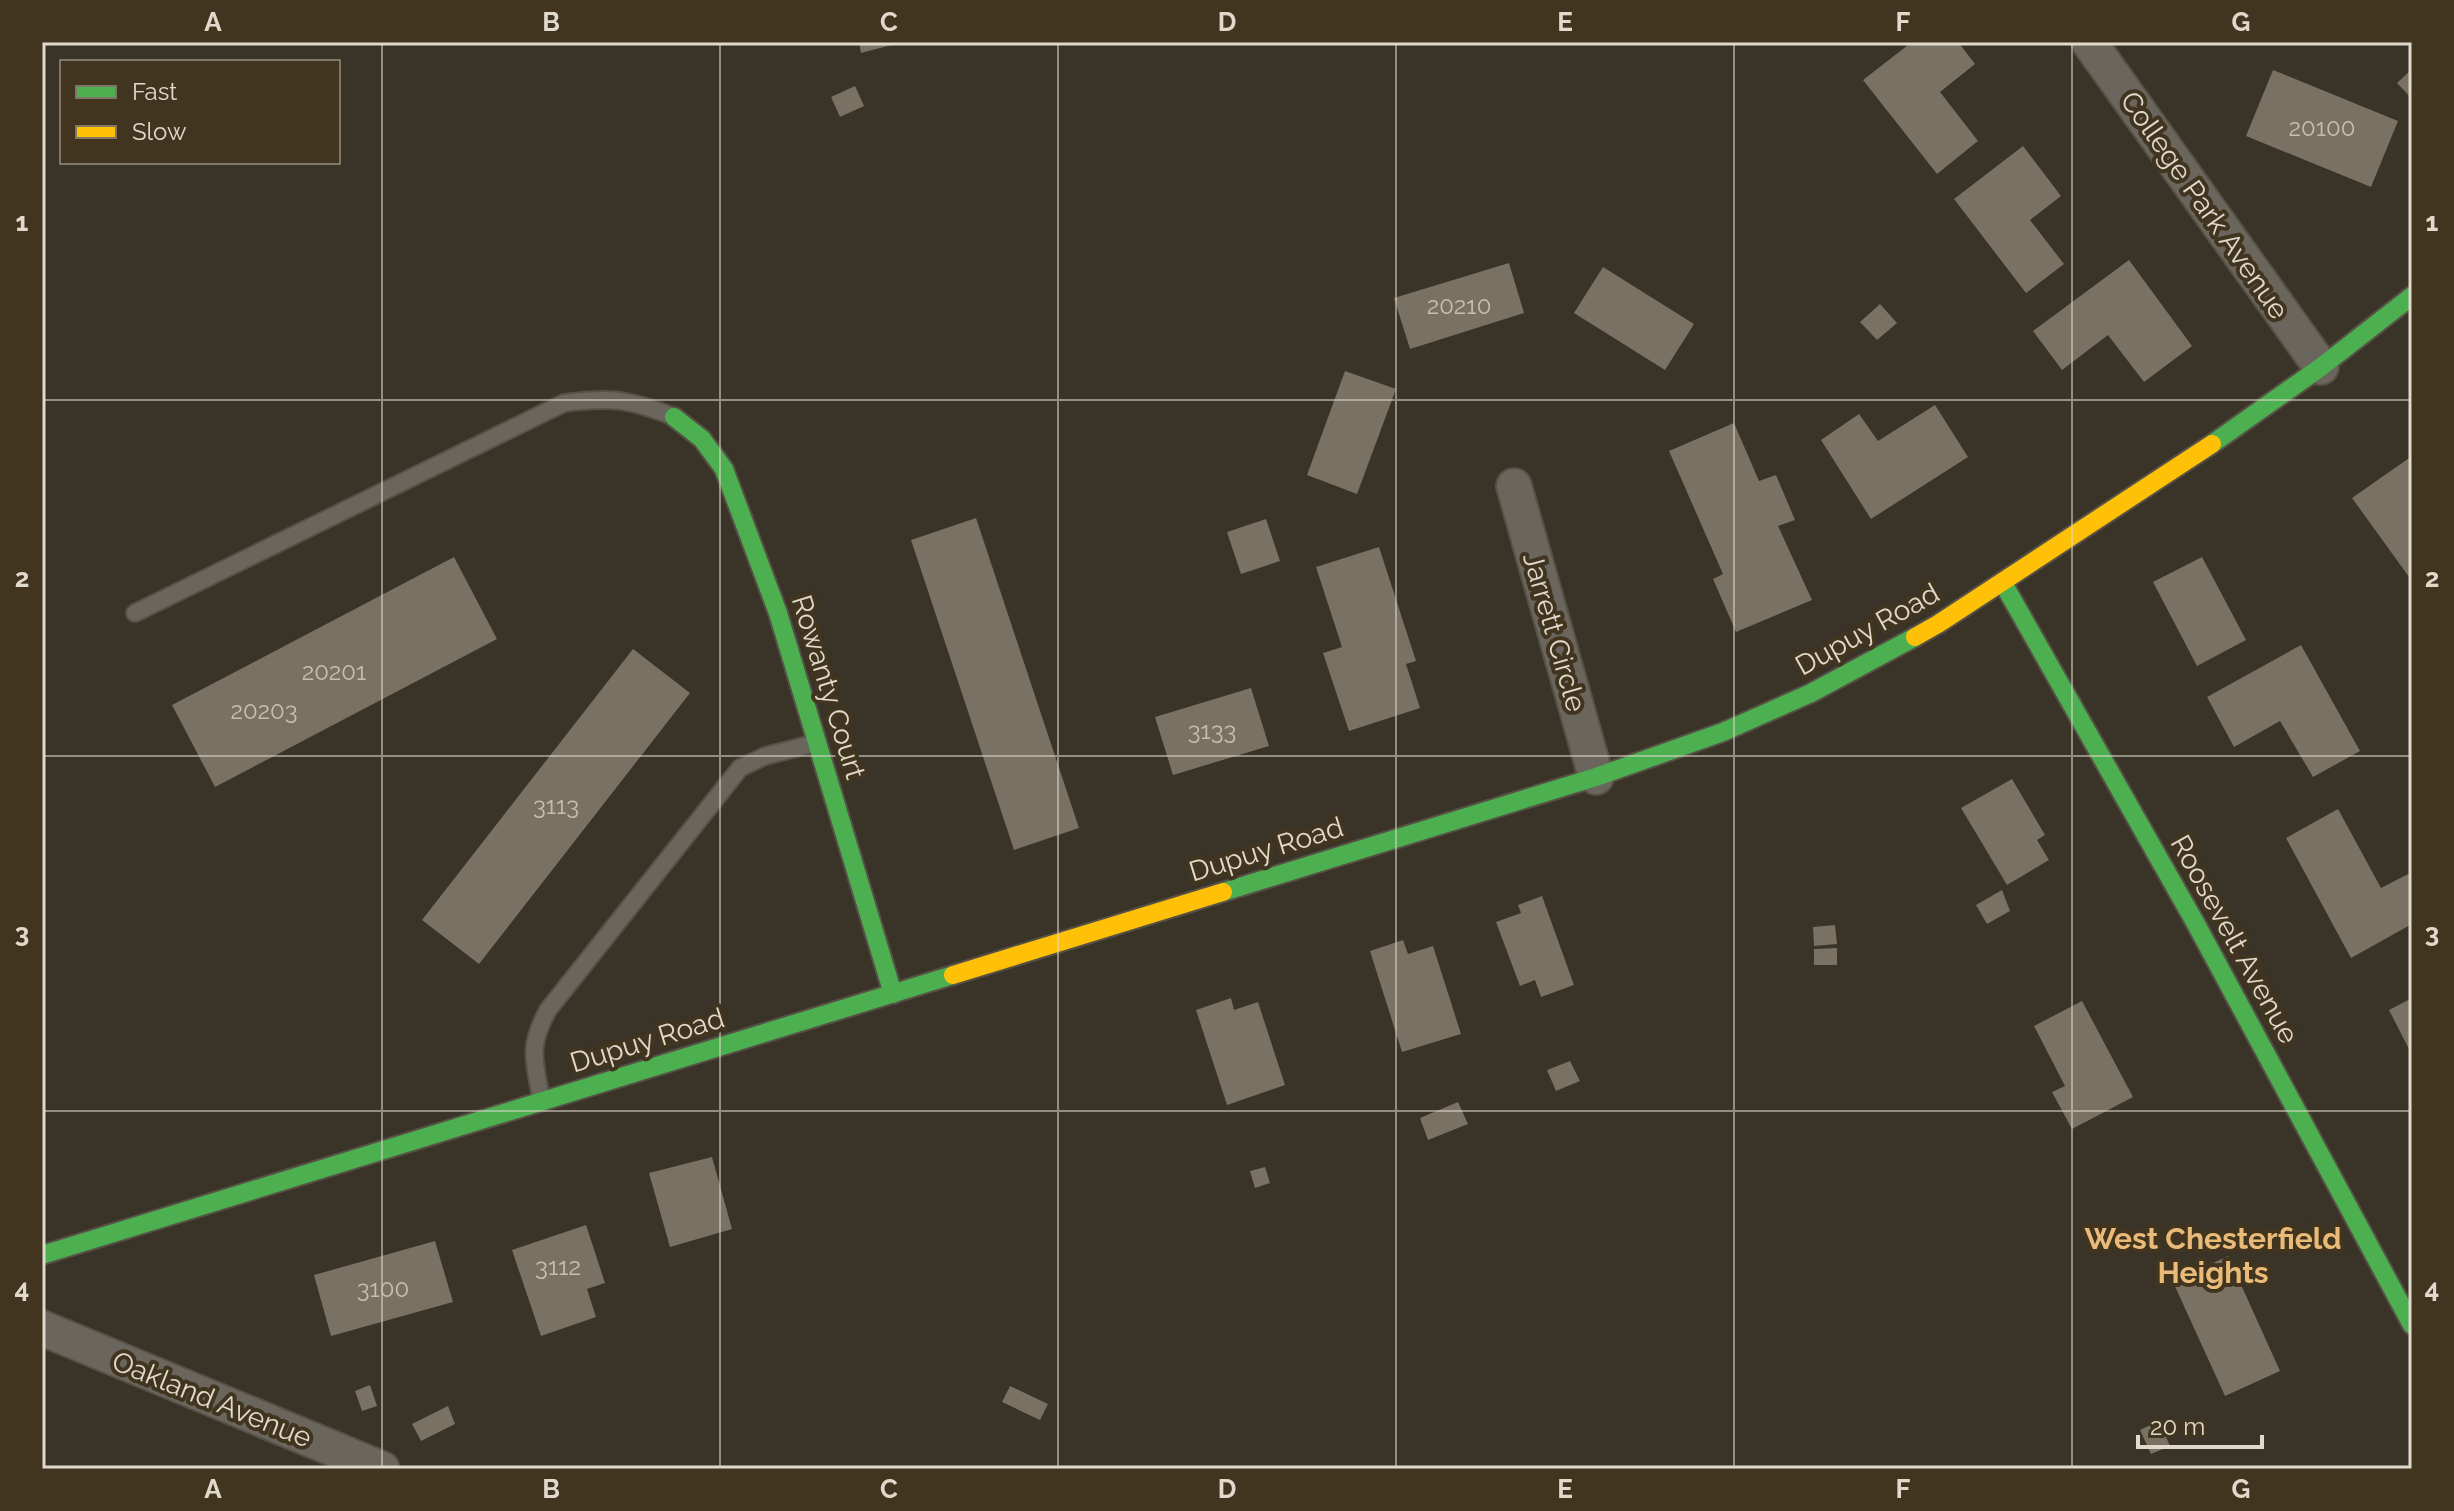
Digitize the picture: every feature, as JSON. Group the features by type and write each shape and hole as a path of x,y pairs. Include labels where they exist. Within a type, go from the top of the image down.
{"street":[{"name":"College Park Avenue","path":"2089,42 2321,367"},
{"name":"Dupuy Road","path":"42,1255 1596,777 1723,732 1811,693 1938,624 2003,583 2178,469 2321,367 2412,296"},
{"name":"Rowanty Court","path":"674,417 702,439 724,469 778,613 893,994"},
{"name":"Jarrett Circle","path":"1514,486 1596,777"},
{"name":"Roosevelt Avenue","path":"2003,583 2196,924 2412,1325"},
{"name":"Oakland Avenue","path":"42,1328 382,1469"}],"lane":[{"path":"135,613 564,403 602,398 639,403 674,417"},
{"path":"542,1102 533,1049 538,1027 548,1010 740,768 765,756 817,743"}],"building":[{"path":"859,42 899,42 899,43 861,53"},
{"path":"1912,42 1958,42 1975,64 1940,92 1978,141 1937,174 1863,80"},
{"path":"2412,69 2412,99 2397,83"},
{"path":"2273,70 2398,121 2371,187 2246,136"},
{"path":"855,86 864,106 840,117 831,97"},
{"path":"2023,146 2061,196 2030,220 2064,264 2026,293 1954,199"},
{"path":"2129,260 2192,346 2144,382 2108,335 2062,370 2033,331"},
{"path":"1509,263 1524,313 1410,349 1394,298"},
{"path":"1603,267 1694,324 1665,370 1574,313"},
{"path":"1880,304 1897,323 1877,340 1860,322"},
{"path":"1345,371 1396,389 1357,494 1307,475"},
{"path":"1935,405 1968,457 1871,519 1821,440 1859,414 1878,441"},
{"path":"1734,423 1759,481 1776,475 1795,520 1778,526 1812,600 1736,632 1713,579 1723,574 1669,451"},
{"path":"2412,456 2412,581 2352,498"},
{"path":"976,518 1079,828 1014,850 911,540"},
{"path":"1266,519 1280,561 1241,574 1227,532"},
{"path":"1379,547 1416,661 1406,664 1420,708 1349,731 1323,653 1342,647 1316,567"},
{"path":"454,557 497,639 215,787 172,705"},
{"path":"2202,557 2246,640 2197,666 2153,582"},
{"path":"2301,645 2360,751 2313,777 2280,721 2234,747 2207,697"},
{"path":"633,649 690,693 479,964 422,920"},
{"path":"1251,688 1269,746 1173,775 1155,717"},
{"path":"2012,779 2045,835 2037,840 2049,860 2007,885 1961,808"},
{"path":"2338,809 2381,888 2412,872 2412,924 2351,958 2286,838"},
{"path":"2002,890 2010,911 1987,924 1976,905"},
{"path":"1542,896 1574,985 1541,997 1535,980 1520,986 1496,922 1521,913 1518,905"},
{"path":"1835,925 1837,944 1814,946 1813,927"},
{"path":"1403,940 1408,954 1433,946 1461,1034 1402,1052 1370,951"},
{"path":"1837,948 1837,965 1814,965 1814,949"},
{"path":"1231,998 1234,1010 1258,1002 1285,1085 1227,1105 1196,1010"},
{"path":"2412,998 2412,1055 2389,1010"},
{"path":"2082,1001 2133,1097 2072,1129 2052,1092 2065,1086 2034,1026"},
{"path":"1570,1061 1580,1081 1556,1091 1547,1070"},
{"path":"1458,1102 1468,1124 1428,1140 1420,1118"},
{"path":"712,1157 732,1229 670,1247 649,1173"},
{"path":"1265,1167 1270,1183 1255,1188 1250,1171"},
{"path":"586,1225 605,1283 587,1289 596,1317 541,1336 512,1250"},
{"path":"435,1241 453,1302 331,1336 314,1275"},
{"path":"2228,1256 2280,1371 2225,1396 2173,1282"},
{"path":"370,1385 377,1406 362,1411 355,1391"},
{"path":"1010,1386 1048,1404 1040,1420 1002,1402"},
{"path":"448,1406 455,1424 421,1441 412,1424"},
{"path":"2159,1421 2170,1446 2151,1454 2140,1430"}],"traffic: fast":[{"path":"2212,444 2321,367 2412,296"},
{"path":"674,417 702,439 724,469 778,613 893,994"},
{"path":"2003,583 2196,924 2412,1325"},
{"path":"1223,892 1596,777 1723,732 1811,693 1915,637"},
{"path":"42,1255 953,975"}],"traffic: slow":[{"path":"1915,637 2212,444"},
{"path":"953,975 1223,892"}],"district":[{"name":"West Chesterfield Heights","path":"2213,1256"}]}
